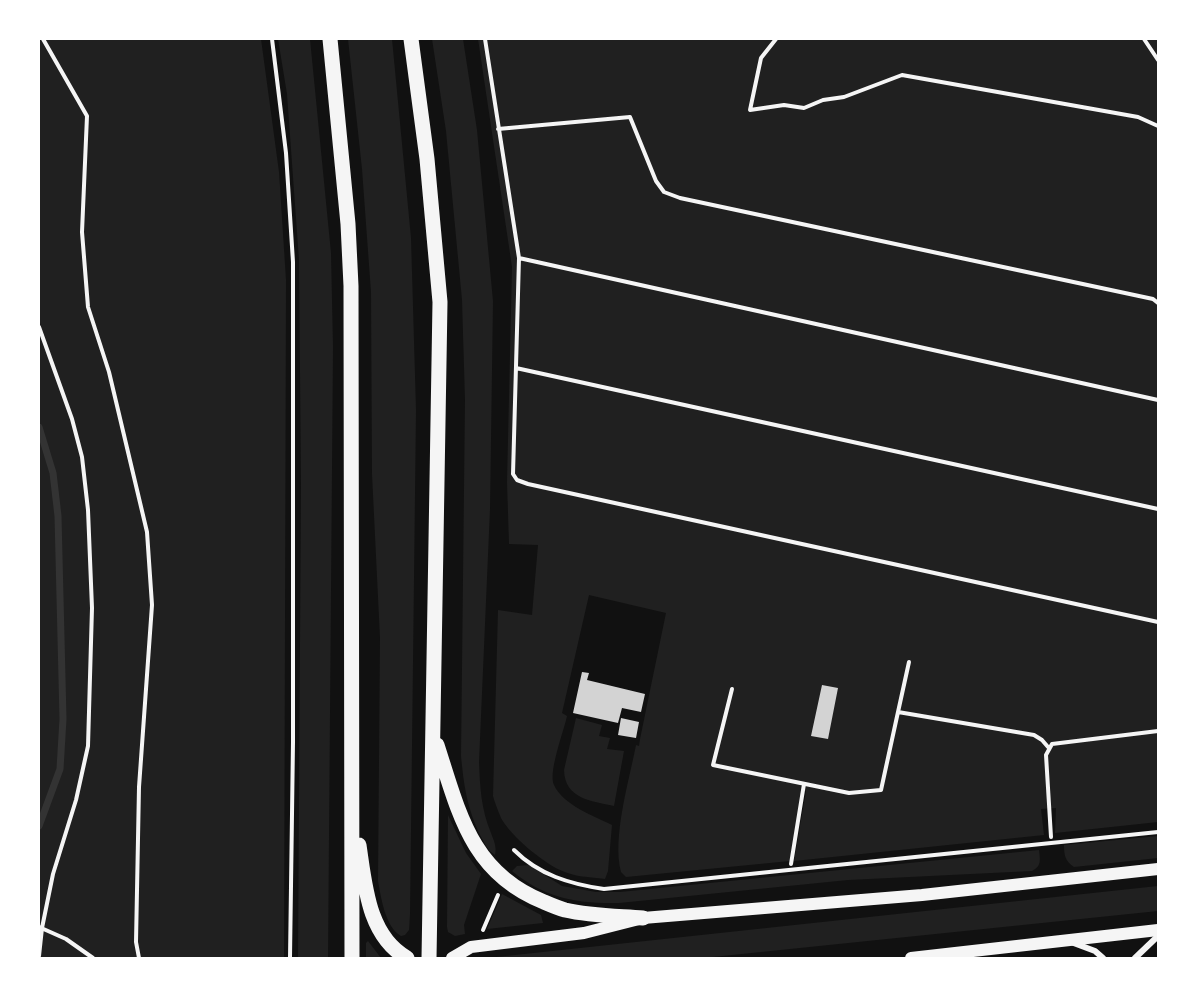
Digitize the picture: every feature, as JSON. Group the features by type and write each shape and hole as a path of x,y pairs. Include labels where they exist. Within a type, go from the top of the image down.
{"main road":[{"path":"330,39 348,224 351,286 352,958"},
{"path":"411,39 427,159 440,302 429,958"},
{"path":"433,733 458,812 474,843 495,873 528,896 564,910 643,918"},
{"path":"351,801 373,916 387,943 407,958"},
{"path":"452,958 471,948 584,933 643,918 922,895 1158,869"},
{"path":"910,958 1158,930"}],"street":[{"path":"1136,958 1158,936"},
{"path":"1067,941 1095,951 1103,958"}],"path":[{"path":"43,39 87,116 82,232 88,307 109,372 147,532 152,605 139,787 136,942 139,958"},
{"path":"272,39 286,153 293,261 293,730 290,958"},
{"path":"485,39 519,258 513,474 517,480 1158,622"},
{"path":"776,39 761,58 750,110 784,105 804,108 823,100 844,97 902,75 1138,117 1158,126"},
{"path":"1144,39 1158,60"},
{"path":"498,129 630,117 656,181 664,192 691,200 1154,299 1158,303"},
{"path":"519,258 1158,399"},
{"path":"39,327 72,419 82,457 88,510 92,608 88,746 76,800 53,874 40,927 39,956"},
{"path":"516,368 1158,509"},
{"path":"732,689 713,765 849,793 881,790 909,662"},
{"path":"898,712 1034,735 1048,747"},
{"path":"1051,837 1046,755 1048,747 1052,744 1158,731"},
{"path":"791,864 804,784"},
{"path":"514,850 554,878 574,885 604,889 1158,832"},
{"path":"483,930 500,891"},
{"path":"40,927 66,939 93,958"}],"shaded area":[{"path":"39,39 261,39 279,172 286,280 284,958 39,958"},
{"path":"278,39 310,39 331,253 333,347 328,958 298,958 301,485 299,260 287,94"},
{"path":"348,39 392,39 411,238 416,410 410,914 409,930 401,936 387,919 378,881 380,638 372,474 371,292 362,169"},
{"path":"432,39 463,39 477,130 493,301 490,509 479,762 483,807 495,844 495,855 485,845 472,816 465,788 461,756 465,400 462,300 446,131"},
{"path":"478,39 1158,39 1158,822 1055,833 1056,808 1041,809 1044,835 794,861 806,791 802,790 790,861 626,877 621,872 619,858 622,809 636,745 639,746 666,613 589,595 562,713 567,716 555,761 553,779 558,792 564,798 588,814 612,825 608,871 605,879 576,875 552,866 512,832 501,818 493,796 498,610 532,615 538,545 509,544 507,482 512,267"},
{"path":"576,718 602,725 599,736 610,738 607,749 624,751 614,806 581,797 574,793 565,780 564,770"},
{"path":"448,815 466,853 481,874 464,925 465,934 455,936 448,932 447,927"},
{"path":"1158,836 1158,858 1074,867 1065,855 1064,845"},
{"path":"1039,850 1039,865 1032,871 848,880 619,903 562,898 536,888 512,871 517,866 529,865 562,886 596,892 620,892"},
{"path":"1158,886 1158,911 703,958 487,958"},
{"path":"502,894 541,915 543,923 487,929"},
{"path":"368,941 381,958 366,958"}],"building":[{"path":"582,672 589,673 587,680 645,694 641,712 622,708 618,723 573,713"},
{"path":"822,685 838,688 828,739 811,736"},
{"path":"621,718 639,722 636,738 618,735"}],"waterway":[{"path":"39,427 53,473 58,516 63,719 60,769 39,826"}]}
